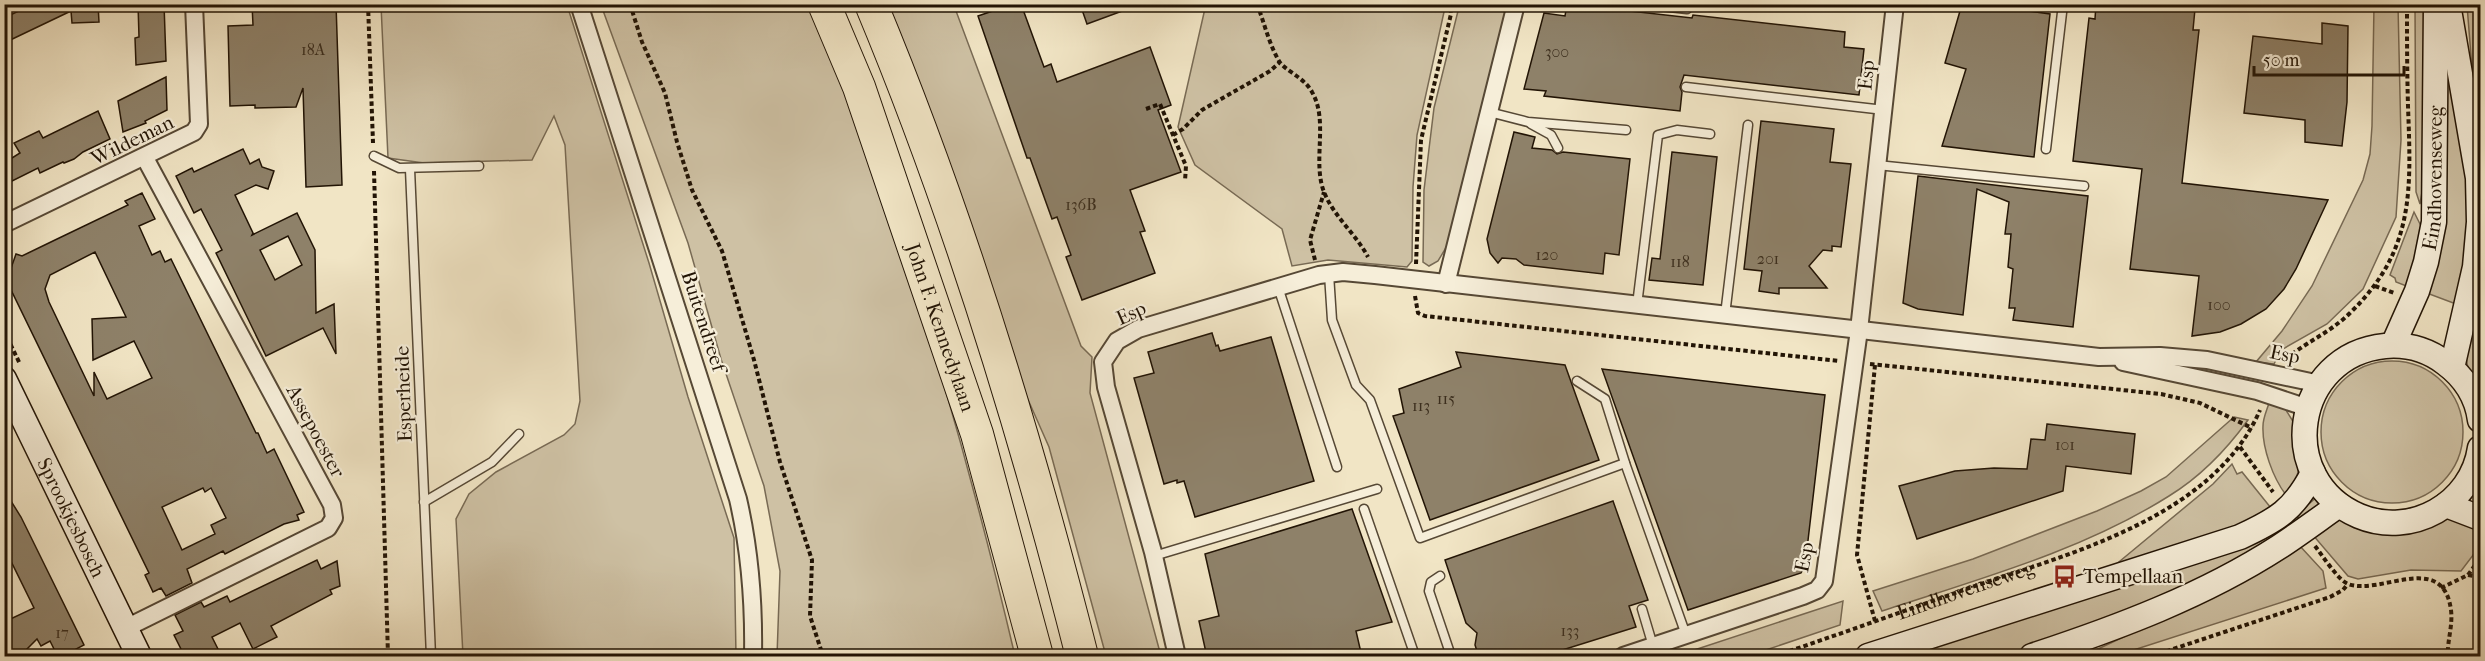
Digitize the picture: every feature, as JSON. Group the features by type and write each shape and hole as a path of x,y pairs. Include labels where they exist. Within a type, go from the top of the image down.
{"highway":[{"name":"John F. Kennedylaan","path":"824,4 859,87 977,434 1037,657"},
{"path":"871,4 913,104 985,315 1045,514 1082,657"}],"main road":[{"name":"Eindhovenseweg","path":"2392,345 2417,291 2427,262 2434,222 2436,4"},
{"name":"Eindhovenseweg","path":"2448,4 2478,178 2479,222 2475,283 2452,368"},
{"path":"2479,463 2464,489 2446,505 2421,519 2392,523 2364,518 2339,505 2324,490 2313,473 2304,441 2308,408 2329,372 2365,350 2392,345 2424,351 2452,368 2469,388 2481,420"},
{"name":"Sprookjesbosch","path":"4,379 140,657"},
{"name":"Eindhovenseweg","path":"1868,657 2240,537 2263,526 2287,510 2301,495 2313,473"},
{"path":"2032,657 2170,605 2215,583 2280,547 2339,505"},
{"path":"2446,505 2481,518"}],"street":[{"name":"Wildeman","path":"4,224 189,136 199,124 194,4"},
{"name":"Buitendreef","path":"579,4 730,472 750,556 753,595 753,657"},
{"path":"1446,284 1516,4"},
{"name":"Esp","path":"1623,657 1803,596 1817,590 1824,581 1859,330 1895,4"},
{"name":"Assepoester","path":"126,628 328,528 334,518 332,505 145,158"},
{"name":"Esp","path":"1177,657 1154,556 1106,387 1103,362 1117,341 1138,329 1324,274 1343,272 1375,275 2098,357 2257,390 2308,408"},
{"name":"Esp","path":"2098,357 2160,356 2207,360 2320,384"}],"lane":[{"path":"1642,4 1687,9"},
{"path":"2046,149 2063,4"},
{"path":"1686,87 1884,110"},
{"path":"1489,112 1528,122 1626,130"},
{"path":"1528,122 1551,135 1558,148"},
{"path":"1725,315 1748,125"},
{"path":"1637,305 1658,135 1677,130 1710,134"},
{"path":"374,156 391,166 410,169 478,166"},
{"path":"1877,165 2084,186"},
{"name":"Esperheide","path":"410,169 431,657"},
{"path":"1324,274 1332,320 1356,385 1370,400 1420,538 1625,463"},
{"path":"1278,287 1336,467"},
{"path":"1577,381 1605,399 1625,463 1686,635"},
{"path":"424,502 492,462 519,434"},
{"path":"1154,556 1377,489"},
{"path":"1364,509 1415,657"},
{"path":"1440,576 1431,582 1429,591 1451,657"},
{"path":"1642,609 1653,646"}],"path":[{"name":"Esperheide","path":"368,4 388,657"},
{"path":"630,4 642,42 665,93 692,190 722,251 754,360 780,462 812,560 810,616 823,657"},
{"path":"1257,4 1280,63 1300,76 1313,93 1318,114 1319,169 1324,192 1341,220 1368,255 1375,275"},
{"name":"Eindhovenseweg","path":"2375,286 2391,260 2401,234 2409,194 2407,4"},
{"path":"1173,135 1183,129 1202,110 1280,63"},
{"path":"1146,109 1160,104 1186,166 1185,181"},
{"path":"1324,192 1310,240 1324,274"},
{"path":"1875,364 1857,555 1875,621"},
{"name":"Eindhovenseweg","path":"1775,657 2101,542 2179,501 2210,477 2240,447"},
{"path":"2441,588 2468,575 2481,558"},
{"path":"2468,575 2481,578"},
{"path":"2151,657 2330,597 2343,590 2348,584 2371,585 2417,578 2426,579 2441,588 2451,610 2448,657"}],"shaded area":[{"path":"1206,4 1443,5 1444,12 1417,135 1413,187 1412,261 1407,267 1328,260 1292,266 1282,229 1195,165 1178,127"},
{"path":"381,5 567,5 734,538 736,656 463,656 456,519 469,494 496,472 564,435 575,424 580,401 565,145 554,116 532,160 424,163 388,158"},
{"path":"601,5 812,5 873,164 927,326 974,490 1015,656 777,656 780,571 764,486 721,359 688,243"},
{"path":"882,5 971,5 956,11 1081,346 1092,357 1090,393 1161,656 1106,656 1049,447 1014,368"},
{"path":"1457,5 1509,5 1447,246 1438,261 1429,266 1423,262 1424,190 1434,108 1458,11"},
{"path":"2374,5 2398,5 2401,140 2396,217 2363,289 2327,324 2281,350 2274,364 2256,362 2282,331 2312,286 2363,180 2370,154 2372,126"},
{"path":"2415,5 2424,5 2427,163 2420,204 2416,192"},
{"path":"2467,5 2480,5 2480,136 2471,56"},
{"path":"2443,40 2471,197 2469,254 2456,304 2424,292"},
{"path":"2414,212 2423,230 2409,287 2396,282 2395,278 2390,275"},
{"path":"2480,280 2480,391 2467,365 2466,337"},
{"path":"2392,361 2419,366 2443,381 2458,405 2463,432 2458,459 2443,483 2419,498 2392,503 2365,498 2341,483 2326,459 2321,432 2326,405 2341,381 2365,366"},
{"path":"2269,403 2284,407 2294,423 2299,468 2296,480 2286,495 2273,471 2264,444 2263,423"},
{"path":"2234,417 2248,420 2212,462 2169,496 2136,515 2101,533 2029,562 1882,611 1873,591 1973,559 2097,511 2141,491 2166,477"},
{"path":"2232,464 2237,474 2242,472 2275,513 2114,566 2213,484"},
{"path":"2318,496 2325,504 2304,525 2296,515"},
{"path":"2340,516 2450,516 2480,524 2480,546 2461,571 2411,570 2358,579 2348,576 2312,534"},
{"path":"2283,527 2289,536 2253,557 2105,621 2008,656 1903,656"},
{"path":"2299,545 2323,571 2326,588 2115,656 2083,656 2221,591"},
{"path":"1843,601 1840,625 1748,656 1676,656"}],"building":[{"path":"18,4 98,4 99,22 72,23 71,11 4,43 4,18 21,10"},
{"path":"138,4 164,4 166,61 136,65 135,38 139,37"},
{"path":"252,4 336,4 342,185 306,187 303,88 296,107 230,106 228,26 253,25"},
{"path":"1013,4 1021,4 1044,67 1051,64 1057,82 1150,47 1171,105 1158,110 1181,172 1130,190 1145,231 1140,232 1155,273 1082,300 1066,257 1071,255 1057,217 1052,219 1030,158 1027,158 978,16"},
{"path":"1080,4 1136,4 1136,6 1087,24"},
{"path":"1567,4 1845,32 1844,47 1864,49 1859,95 1684,75 1680,87 1682,92 1680,111 1544,96 1546,91 1524,89 1544,13 1565,16"},
{"path":"1962,4 2022,4 2021,10 2050,14 2034,157 1942,146 1966,69 1945,63"},
{"path":"2096,4 2157,4 2195,9 2193,30 2199,30 2182,183 2328,200 2296,269 2284,289 2266,309 2241,324 2220,332 2192,336 2199,276 2130,269 2142,169 2073,161 2089,18 2095,19"},
{"path":"2322,23 2348,26 2347,102 2342,146 2305,142 2305,120 2244,113 2253,36 2322,44"},
{"path":"166,77 167,110 145,121 146,123 123,132 118,101"},
{"path":"98,111 110,139 74,159 40,173 38,168 4,185 4,163 20,153 14,143 39,131 43,138"},
{"path":"1761,121 1834,129 1830,162 1851,164 1841,247 1832,246 1832,251 1823,250 1809,266 1827,288 1779,288 1779,294 1759,291 1762,271 1744,269"},
{"path":"1514,132 1535,137 1532,148 1552,150 1557,154 1563,152 1630,159 1619,255 1605,253 1603,274 1524,265 1516,259 1502,258 1498,263 1490,253 1487,239"},
{"path":"243,149 250,164 259,159 262,167 274,171 268,189 256,185 235,195 252,235 297,213 315,250 316,313 334,304 336,354 323,328 266,356 216,253 222,250 201,209 194,213 176,176 192,168 194,172","holes":["288,236 302,265 275,280 260,250"]},
{"path":"1672,152 1717,157 1703,285 1649,280 1652,258 1660,259"},
{"path":"1918,176 2088,196 2073,327 2013,320 2015,308 2009,308 2013,269 2008,267 2011,234 2005,234 2009,202 1977,189 1963,315 1918,309 1903,303"},
{"path":"142,193 155,219 139,226 152,255 160,251 165,262 171,259 256,433 267,453 274,449 304,512 297,515 299,520 284,524 225,554 223,551 187,569 192,583 166,596 161,588 153,592 145,575 149,573 11,290 4,288 16,254 22,256 128,205 125,201","holes":["95,252 126,317 92,319 93,360 134,341 152,378 107,399 94,372 94,396 45,289 50,275","203,488 205,492 211,488 226,518 211,525 215,534 182,550 162,507"]},
{"path":"1212,333 1220,351 1271,337 1314,481 1195,517 1184,481 1177,483 1177,480 1164,484 1134,378 1154,373 1148,352"},
{"path":"1456,352 1565,365 1599,460 1430,520 1393,416 1404,413 1399,389 1461,367"},
{"path":"1602,369 1825,395 1805,566 1801,573 1688,610"},
{"path":"2047,424 2135,434 2131,474 2066,466 2063,491 1917,539 1899,486 1955,471 1994,468 2027,469 2031,439 2045,440"},
{"path":"4,490 21,517 84,645 76,649 79,657 58,657 50,641 41,646 37,639 19,657 4,657 4,622 34,608 4,547"},
{"path":"1613,501 1648,600 1629,606 1636,627 1540,657 1479,657 1475,645 1477,633 1466,623 1445,560"},
{"path":"1352,509 1392,622 1356,631 1362,657 1207,657 1199,621 1219,616 1205,554"},
{"path":"317,560 321,569 337,561 340,586 330,590 332,594 271,626 277,637 253,649 240,623 212,637 222,657 185,657 174,635 183,631 175,615 201,602 204,607 227,596 230,602"}],"place":[{"name":"Tempellaan","path":"2065,576"}]}
